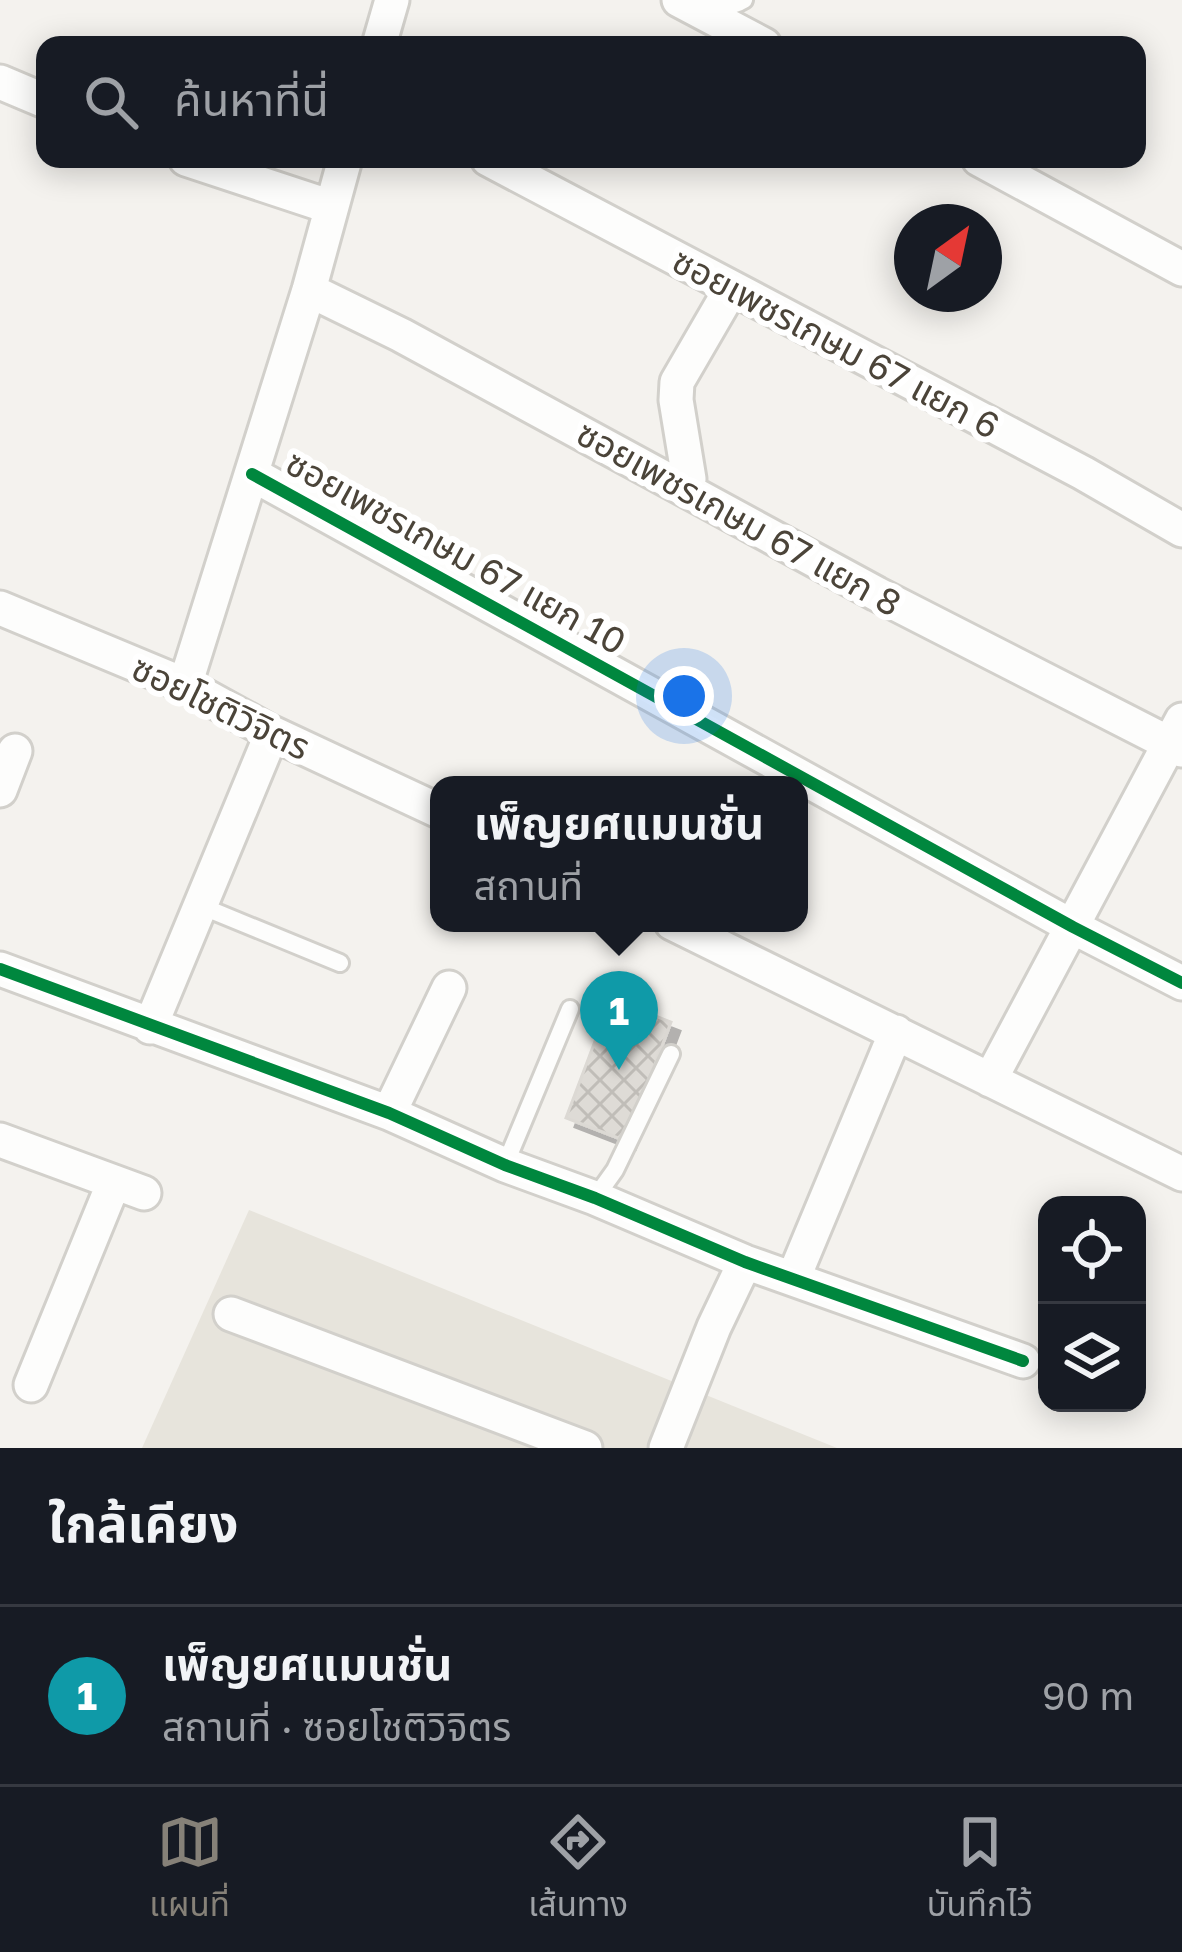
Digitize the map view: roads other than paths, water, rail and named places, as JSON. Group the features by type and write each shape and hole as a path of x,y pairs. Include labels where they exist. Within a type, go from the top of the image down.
{"street":[{"path":"382,36 392,0"},
{"path":"680,0 747,36"},
{"path":"0,82 36,97"},
{"path":"213,168 331,207"},
{"path":"184,686 310,290 342,168"},
{"name":"ซอยเพชรเกษม 67 แยก 6","path":"505,168 1182,530"},
{"path":"996,168 1182,269"},
{"path":"689,479 677,382 731,289"},
{"name":"ซอยเพชรเกษม 67 แยก 8","path":"310,290 401,334 877,594 1178,737"},
{"name":"ซอยเพชรเกษม 67 แยก 10","path":"252,474 799,776"},
{"name":"ซอยโชติวิจิตร","path":"0,608 184,686 430,807"},
{"path":"150,1027 272,733"},
{"path":"990,1081 1178,737"},
{"path":"0,790 15,751"},
{"name":"ซอยเพชรเกษม 67 แยก 10","path":"808,781 1182,982"},
{"path":"690,932 1182,1174"},
{"path":"0,969 388,1113 745,1262 1023,1361"},
{"path":"388,1113 449,988"},
{"path":"794,1279 896,1032"},
{"path":"0,1140 129,1188 31,1385"},
{"path":"666,1448 745,1262"},
{"path":"231,1314 586,1448"}],"lane":[{"path":"702,0 721,7 744,0"},
{"path":"201,906 340,963"},
{"path":"505,1165 570,1009"},
{"path":"595,1198 615,1170 671,1054"}],"place":[{"name":"เพ็ญยศแมนชั่น","path":"619,1070"}]}
